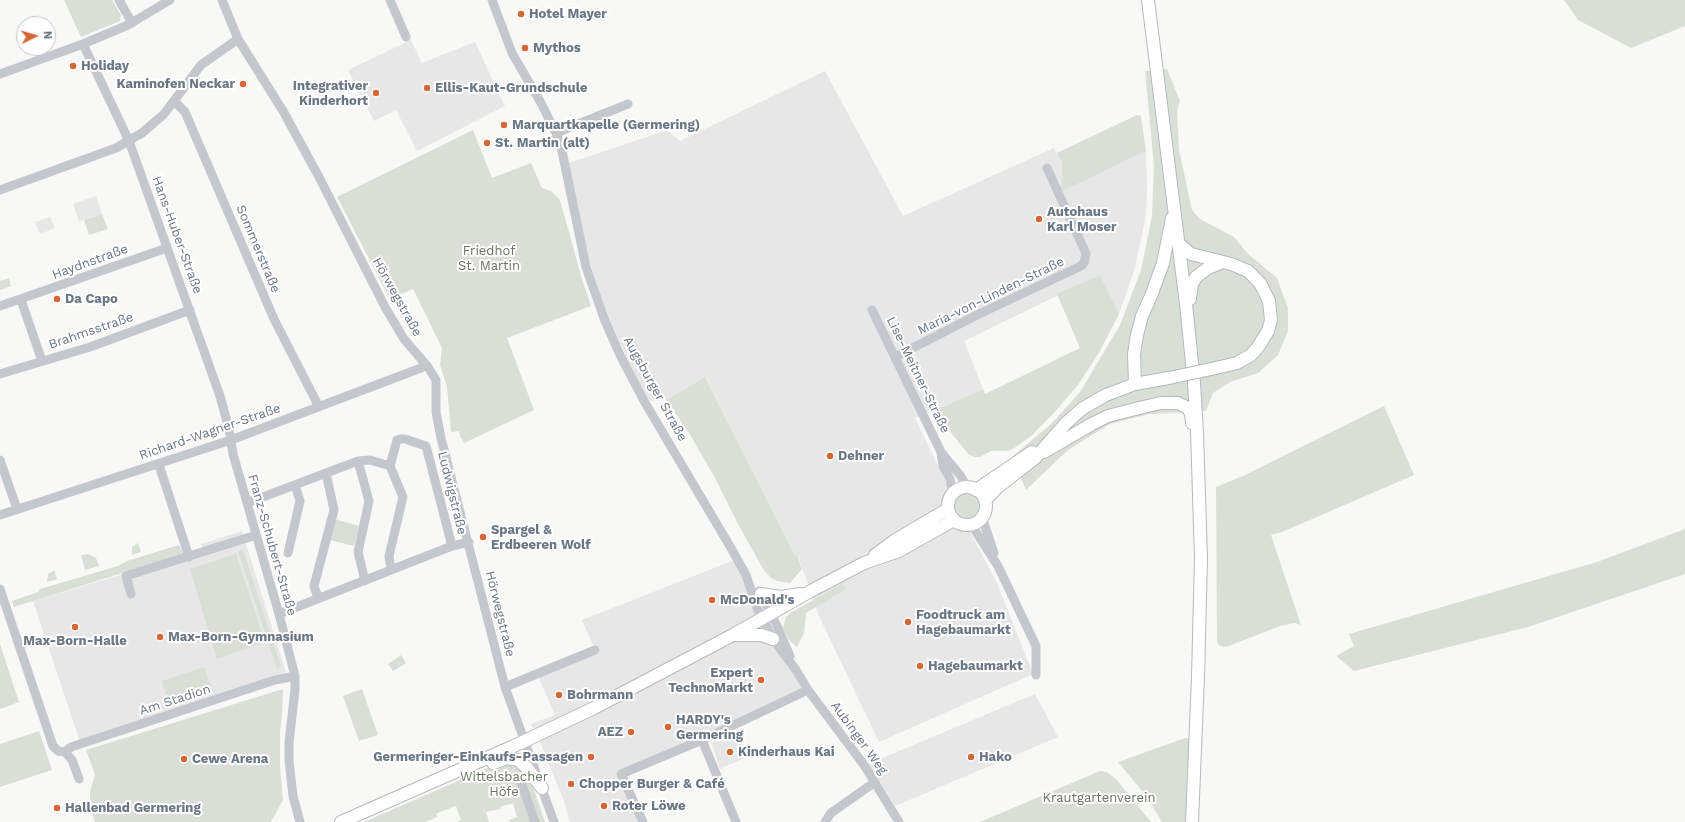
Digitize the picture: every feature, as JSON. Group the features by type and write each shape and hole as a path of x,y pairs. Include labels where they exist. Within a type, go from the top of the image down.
{"main road":[{"path":"1148,0 1186,304 1194,383 1197,432 1200,498 1201,589 1192,822"},
{"path":"1135,384 1134,354 1137,335 1142,316 1163,263 1174,205"},
{"path":"1035,458 1066,423 1083,408 1106,395 1135,384 1237,363 1251,355 1264,340 1271,320 1269,301 1260,283 1248,271 1239,266 1191,254 1179,244"},
{"path":"1186,304 1191,298 1192,284 1196,277 1208,268 1223,262"},
{"path":"984,500 1035,458 1077,432 1108,416 1161,403 1178,403 1188,408 1191,414 1192,425 1197,432"},
{"path":"971,489 1051,439"},
{"path":"960,488 971,489 982,495 985,512 982,517 971,524 963,524 951,515 950,498 953,493 960,488"},
{"path":"341,822 524,741 594,708 864,564 894,541 951,515"},
{"path":"761,594 782,597 809,592"},
{"path":"731,636 761,635 773,639"},
{"path":"419,788 432,789 501,760 512,758 526,767 542,788"}],"street":[{"path":"119,0 132,23"},
{"path":"0,74 83,44 132,23 170,0"},
{"name":"Hörwegstraße","path":"222,0 238,39 283,111 385,307 404,339 436,380 436,412 505,687 554,822"},
{"path":"390,0 406,36"},
{"name":"Augsburger Straße","path":"492,0 512,53 541,103 556,133 562,151 586,267 605,321 637,389 708,507 767,616"},
{"path":"0,190 116,148 129,141 155,123 174,101 201,64 238,39"},
{"name":"Hans-Huber-Straße","path":"83,44 129,141 219,392 231,440"},
{"name":"Sommerstraße","path":"174,101 186,112 276,323 319,407"},
{"path":"556,133 628,104"},
{"name":"Maria-von-Linden-Straße","path":"895,357 977,315 1081,266 1086,259 1086,254 1047,168"},
{"name":"Haydnstraße","path":"0,306 21,300 167,248"},
{"path":"21,300 42,361"},
{"name":"Brahmsstraße","path":"0,374 90,347 190,310"},
{"name":"Lise-Meitner-Straße","path":"872,310 941,452 971,489"},
{"name":"Richard-Wagner-Straße","path":"0,515 159,465 231,440 421,368 425,364"},
{"name":"Ludwigstraße","path":"390,466 397,440 400,439 426,446 452,546"},
{"name":"Franz-Schubert-Straße","path":"231,440 232,454 279,614 295,676 288,760 292,796 300,822"},
{"name":"Lise-Meitner-Straße","path":"941,452 953,493"},
{"path":"0,460 17,509"},
{"path":"247,503 358,461 370,460 390,466 403,497 389,556 391,570"},
{"path":"358,461 369,501 358,552 366,581"},
{"path":"159,465 189,556"},
{"path":"318,598 314,586 334,510 326,473"},
{"path":"288,553 300,501 295,485"},
{"path":"982,517 998,566 1036,646 1036,675"},
{"path":"971,524 998,566"},
{"path":"131,594 126,576 256,535"},
{"name":"Ludwigstraße","path":"279,614 452,546 469,542"},
{"name":"Augsburger Straße","path":"746,575 761,594 767,616"},
{"path":"0,589 53,746 58,751 65,752 72,760 79,779"},
{"name":"Aubinger Weg","path":"767,616 773,639 796,670"},
{"name":"Aubinger Weg","path":"767,616 808,690 875,782 899,822"},
{"path":"505,687 595,650"},
{"name":"Am Stadion","path":"65,752 71,747 276,680 295,676"},
{"path":"643,822 621,774 702,740 808,690"},
{"path":"702,740 736,822"},
{"path":"520,779 535,822"},
{"path":"825,822 831,813 875,782"}],"shaded area":[{"name":"Ellis-Kaut-Grundschule","path":"411,40 422,63 475,42 505,106 417,151 396,110 374,121 348,70"},
{"path":"825,71 903,216 1054,148 1062,163 1061,192 1146,151 1146,215 1135,268 1119,314 1100,275 964,341 983,389 915,418 974,540 997,583 1033,674 879,742 819,616 798,556 795,556 705,377 666,400 648,401 608,318 591,266 579,221 569,163 667,130 680,141"},
{"path":"96,196 102,214 79,221 73,204"},
{"path":"50,217 55,228 40,234 35,222"},
{"name":"Max-Born-Gymnasium","path":"242,531 286,672 80,742 33,601 203,550 201,544"},
{"path":"737,559 773,630 806,690 618,774 638,822 570,822 565,804 543,749 531,724 555,715 537,674 595,650 582,620"},
{"path":"1035,694 1058,737 895,806 868,764"},
{"name":"Kinderhaus Kai","path":"738,731 749,756 720,769 712,744 715,740"}],"green space":[{"path":"64,0 112,0 121,15 120,21 81,37"},
{"path":"1564,0 1685,0 1685,26 1631,48 1578,20"},
{"path":"1167,69 1180,101 1177,110 1179,150 1192,210 1200,219 1234,237 1248,254 1277,278 1288,308 1288,331 1278,355 1258,373 1230,382 1213,393 1206,411 1149,414 1110,424 1068,450 1026,490 1012,457 1052,423 1080,392 1120,325 1141,270 1152,216 1154,165 1145,71"},
{"path":"1137,115 1141,116 1146,151 1061,192 1062,163 1057,153"},
{"name":"Friedhof St. Martin","path":"473,130 492,178 531,163 542,188 551,191 560,200 591,306 507,338 534,410 464,443 461,439 459,431 451,432 447,387 440,365 442,348 413,289 390,299 337,197"},
{"path":"102,214 108,229 89,235 84,220"},
{"path":"1100,275 1119,314 1100,351 1078,385 1054,413 1031,436 1013,449 1007,451 991,451 980,457 969,455 948,429 938,422 930,406 932,403 934,402 937,409 983,389 985,394 1080,348 1057,294"},
{"path":"9,278 11,286 0,290 0,281"},
{"path":"705,377 795,556 797,555 802,569 790,583 777,581 771,578 763,569 714,476 689,433 666,400"},
{"path":"1384,406 1414,475 1282,532 1271,535 1301,625 1294,623 1280,626 1226,647 1220,646 1217,642 1216,487 1243,476"},
{"path":"967,492 977,496 981,506 977,516 967,520 957,516 953,506 957,496"},
{"path":"335,519 359,526 354,546 330,540"},
{"path":"1685,529 1685,574 1528,627 1354,671 1336,656 1354,646 1349,634 1597,562"},
{"path":"138,543 141,552 132,555 132,547"},
{"path":"179,545 183,554 14,607 12,601 38,592 40,589 118,566 127,561"},
{"path":"243,550 281,667 277,669 238,551"},
{"path":"88,554 96,558 99,566 85,570 81,555"},
{"path":"236,554 265,642 217,659 190,569"},
{"path":"54,570 57,579 47,582 48,574"},
{"path":"842,584 846,589 806,613 804,633 797,647 788,639 783,628 786,617 792,612"},
{"path":"0,644 19,702 0,709"},
{"path":"401,655 406,663 393,671 388,664"},
{"path":"204,667 213,692 170,707 162,681"},
{"name":"Cewe Arena","path":"283,689 280,732 280,767 283,800 271,822 95,822 90,805 90,791 95,775 86,750"},
{"path":"362,689 378,735 359,741 343,696"},
{"path":"39,731 52,770 0,787 0,744"},
{"path":"1185,738 1192,739 1188,822 1162,822 1147,797 1118,762"},
{"name":"Wittelsbacher Höfe","path":"501,762 511,762 526,774 533,787 545,822 510,822 509,820 517,817 513,803 500,807 500,809 486,812 489,822 456,822 461,820 456,806 436,814 437,817 425,822 364,822"},
{"name":"Krautgartenverein","path":"1100,771 1107,772 1116,779 1151,822 980,822"}],"place":[{"name":"Hotel Mayer","path":"521,14"},
{"name":"Mythos","path":"525,48"},
{"name":"Holiday","path":"73,66"},
{"name":"Kaminofen Neckar","path":"243,84"},
{"name":"Ellis-Kaut-Grundschule","path":"427,88"},
{"name":"Integrativer Kinderhort","path":"376,93"},
{"name":"Marquartkapelle (Germering)","path":"504,125"},
{"name":"St. Martin (alt)","path":"487,143"},
{"name":"Autohaus Karl Moser","path":"1039,219"},
{"name":"Da Capo","path":"57,299"},
{"name":"Dehner","path":"830,456"},
{"name":"Spargel & Erdbeeren Wolf","path":"483,537"},
{"name":"McDonald's","path":"712,600"},
{"name":"Foodtruck am Hagebaumarkt","path":"908,622"},
{"name":"Max-Born-Halle","path":"75,627"},
{"name":"Max-Born-Gymnasium","path":"160,637"},
{"name":"Hagebaumarkt","path":"920,666"},
{"name":"Expert TechnoMarkt","path":"761,680"},
{"name":"Bohrmann","path":"559,695"},
{"name":"HARDY's Germering","path":"668,727"},
{"name":"AEZ","path":"631,732"},
{"name":"Kinderhaus Kai","path":"730,752"},
{"name":"Germeringer-Einkaufs-Passagen","path":"591,757"},
{"name":"Hako","path":"971,757"},
{"name":"Cewe Arena","path":"184,759"},
{"name":"Chopper Burger & Café","path":"571,784"},
{"name":"Roter Löwe","path":"604,806"},
{"name":"Hallenbad Germering","path":"57,808"}]}
